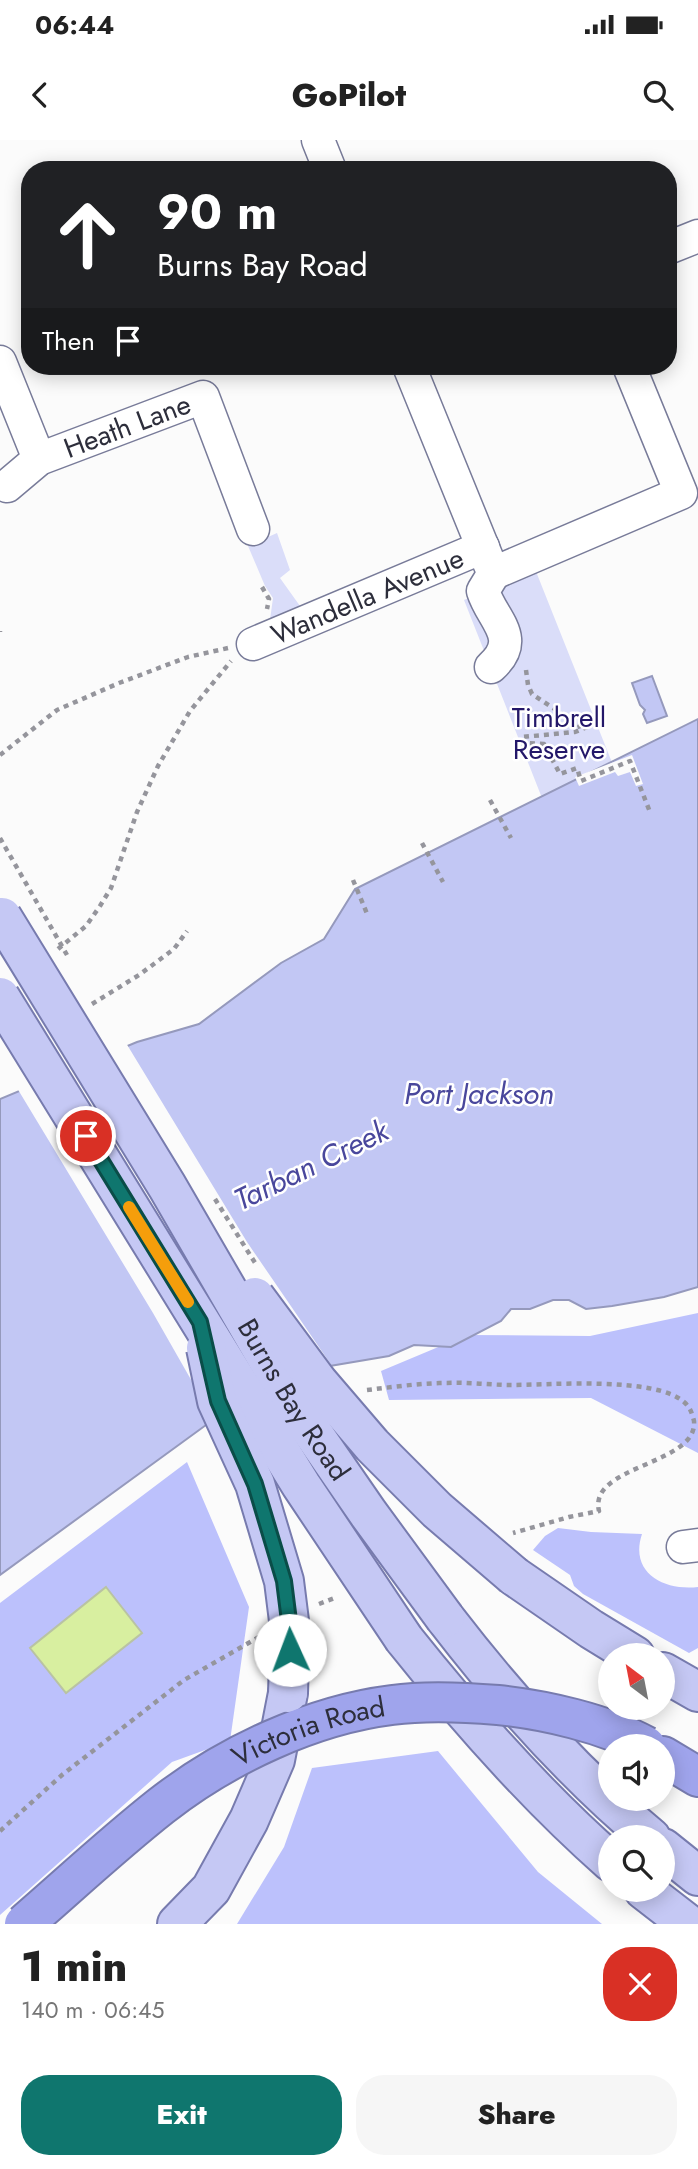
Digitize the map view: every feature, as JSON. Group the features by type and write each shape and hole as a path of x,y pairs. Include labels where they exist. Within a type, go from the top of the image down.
{"highway":[{"name":"Victoria Road","path":"24,1924 161,1806 199,1779 275,1738 313,1724 391,1705 475,1703 557,1715 613,1734"}],"main road":[{"name":"Burns Bay Road","path":"1,914 167,1186 297,1410 368,1513 474,1655 530,1720 636,1825"},
{"name":"Burns Bay Road","path":"0,997 301,1485 404,1639 438,1682 528,1783 598,1850"},
{"path":"167,1186 270,1316 318,1382 372,1445 438,1510 513,1576 614,1643"},
{"path":"177,1924 211,1889 250,1820 275,1759 288,1693 290,1629 284,1581 255,1484 218,1401 200,1322"},
{"path":"676,1679 698,1692"},
{"path":"675,1858 698,1876"},
{"path":"660,1902 688,1924"}],"street":[{"path":"318,140 326,161"},
{"path":"677,244 698,236"},
{"path":"0,362 39,459"},
{"path":"414,375 488,560 482,591 506,638 503,654 491,667"},
{"name":"Wandella Avenue","path":"253,644 681,493 633,375"},
{"name":"Heath Lane","path":"7,486 39,459 203,397 253,529"}],"path":[{"path":"0,755 57,710 107,688 188,657 253,644"},
{"path":"54,951 86,926 106,897 137,812 158,766 190,712 226,664"},
{"path":"528,685 532,694 579,725 581,730"},
{"path":"597,723 581,730 522,737 523,743 544,744 560,774 577,768 581,781 630,761 648,809"},
{"path":"489,800 511,838"},
{"path":"0,838 71,962"},
{"path":"422,843 443,882"},
{"path":"353,880 368,916"},
{"path":"89,1006 139,975 174,949 187,931"},
{"path":"92,997 99,1008"},
{"path":"210,1191 264,1276"},
{"path":"364,1390 447,1382 613,1385 654,1390 673,1395 685,1403 691,1411 695,1425 694,1436 688,1444 672,1454 641,1466 611,1485 598,1503 599,1511"}],"green space":[{"path":"277,533 290,570 280,578 305,613 269,627 273,598 248,546"},
{"name":"Timbrell Reserve","path":"535,569 613,765 542,798 464,600"}],"shaded area":[{"path":"698,1313 698,1453 591,1398 389,1400 381,1371 467,1335 590,1336"},
{"path":"187,1462 249,1607 230,1741 172,1762 0,1915 0,1603"},
{"path":"558,1528 642,1534 640,1559 652,1577 673,1586 698,1587 698,1648 689,1653 676,1646 676,1643 671,1643 583,1594 574,1586 570,1575 533,1550 545,1536"},
{"path":"438,1751 538,1872 602,1924 237,1924 284,1847 312,1768"}],"water":[{"path":"652,676 667,716 647,723 643,714 645,710 640,705 632,683"},
{"name":"Port Jackson","path":"698,719 698,1287 664,1297 586,1309 569,1300 553,1300 530,1309 511,1309 501,1321 451,1347 414,1345 389,1356 324,1367 249,1401 206,1425 0,1575 0,1099 137,1042 199,1024 281,963 324,939 355,889"}],"pier":[{"path":"632,755 643,784 636,786 630,772 618,776 615,772 579,786 575,777"},
{"path":"126,1043 247,1242 334,1369 210,1413 17,1088"}],"building":[{"path":"106,1587 142,1633 66,1693 30,1648"}],"slow traffic":[{"path":"129,1207 188,1302"}],"route":[{"path":"86,1136 200,1322 218,1401 255,1484 284,1581 290,1650"}],"water label":[{"name":"Tarban Creek","path":"311,1165"}]}
